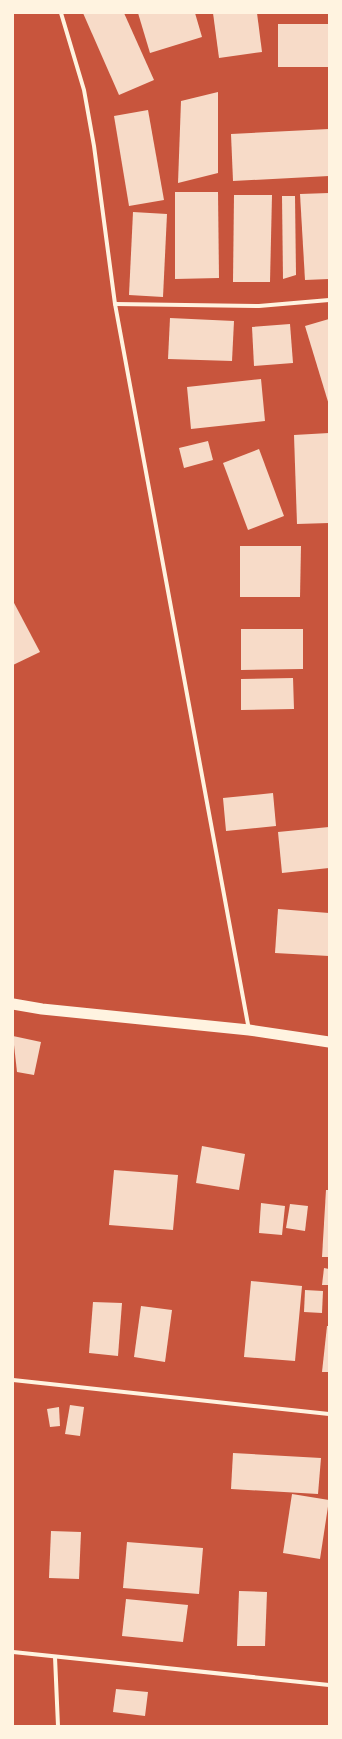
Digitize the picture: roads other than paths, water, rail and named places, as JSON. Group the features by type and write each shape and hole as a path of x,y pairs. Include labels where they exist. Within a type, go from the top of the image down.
{"highway":[{"path":"13,1004 42,1009 249,1030 329,1042"}],"street":[{"path":"61,13 84,90 94,146 115,304 249,1030"},
{"path":"115,304 259,306 329,300"},
{"path":"13,1380 329,1414"},
{"path":"13,1652 329,1685"},
{"path":"55,1657 58,1726"}]}
